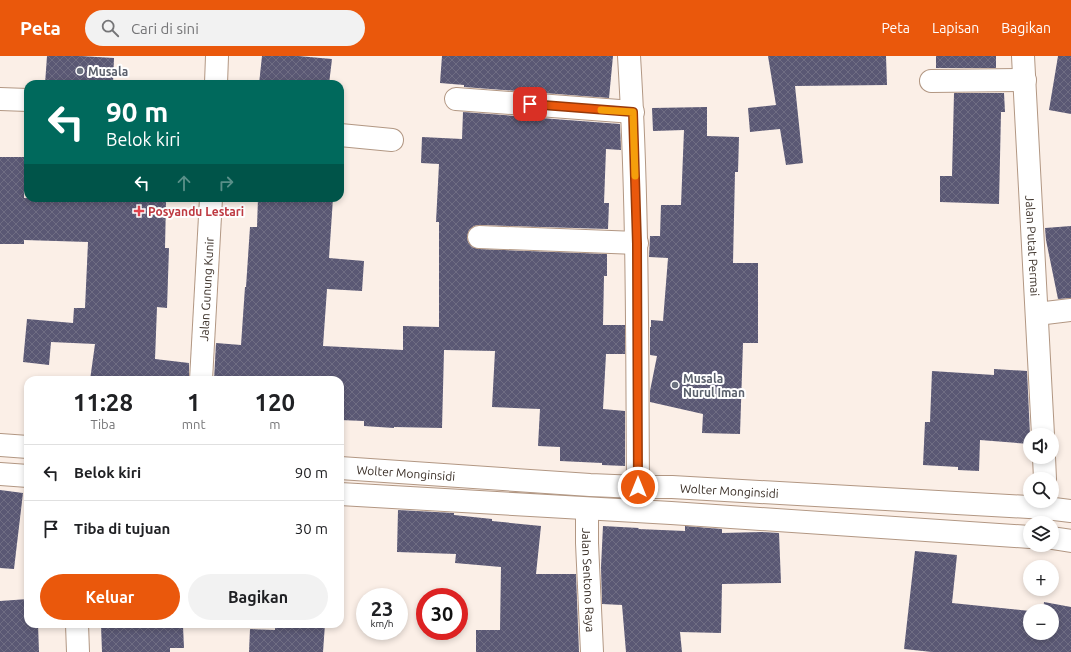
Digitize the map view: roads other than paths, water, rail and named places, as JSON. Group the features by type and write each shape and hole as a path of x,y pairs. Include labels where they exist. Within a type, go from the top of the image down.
{"street":[{"path":"216,80 217,56"},
{"path":"629,56 633,112 637,244 638,487"},
{"name":"Jalan Putat Permai","path":"1023,56 1043,428"},
{"path":"931,81 1025,80"},
{"path":"0,99 24,100"},
{"path":"456,99 633,112"},
{"path":"344,135 392,140"},
{"name":"Jalan Gunung Kunir","path":"200,376 211,202"},
{"path":"479,237 637,244"},
{"path":"1037,314 1071,310"},
{"path":"0,445 24,447"},
{"name":"Wolter Monginsidi","path":"344,468 590,485 672,487 1023,504"},
{"path":"0,474 24,476"},
{"path":"671,513 672,487"},
{"path":"344,494 1023,536"},
{"name":"Wolter Monginsidi","path":"1058,508 1071,511"},
{"name":"Jalan Sentono Raya","path":"587,509 592,652"},
{"path":"1059,539 1071,540"},
{"path":"77,628 78,652"}],"place":[{"name":"Musala","path":"80,71"},
{"name":"Posyandu Lestari","path":"139,211"},
{"name":"Musala Nurul Iman","path":"675,385"}]}
